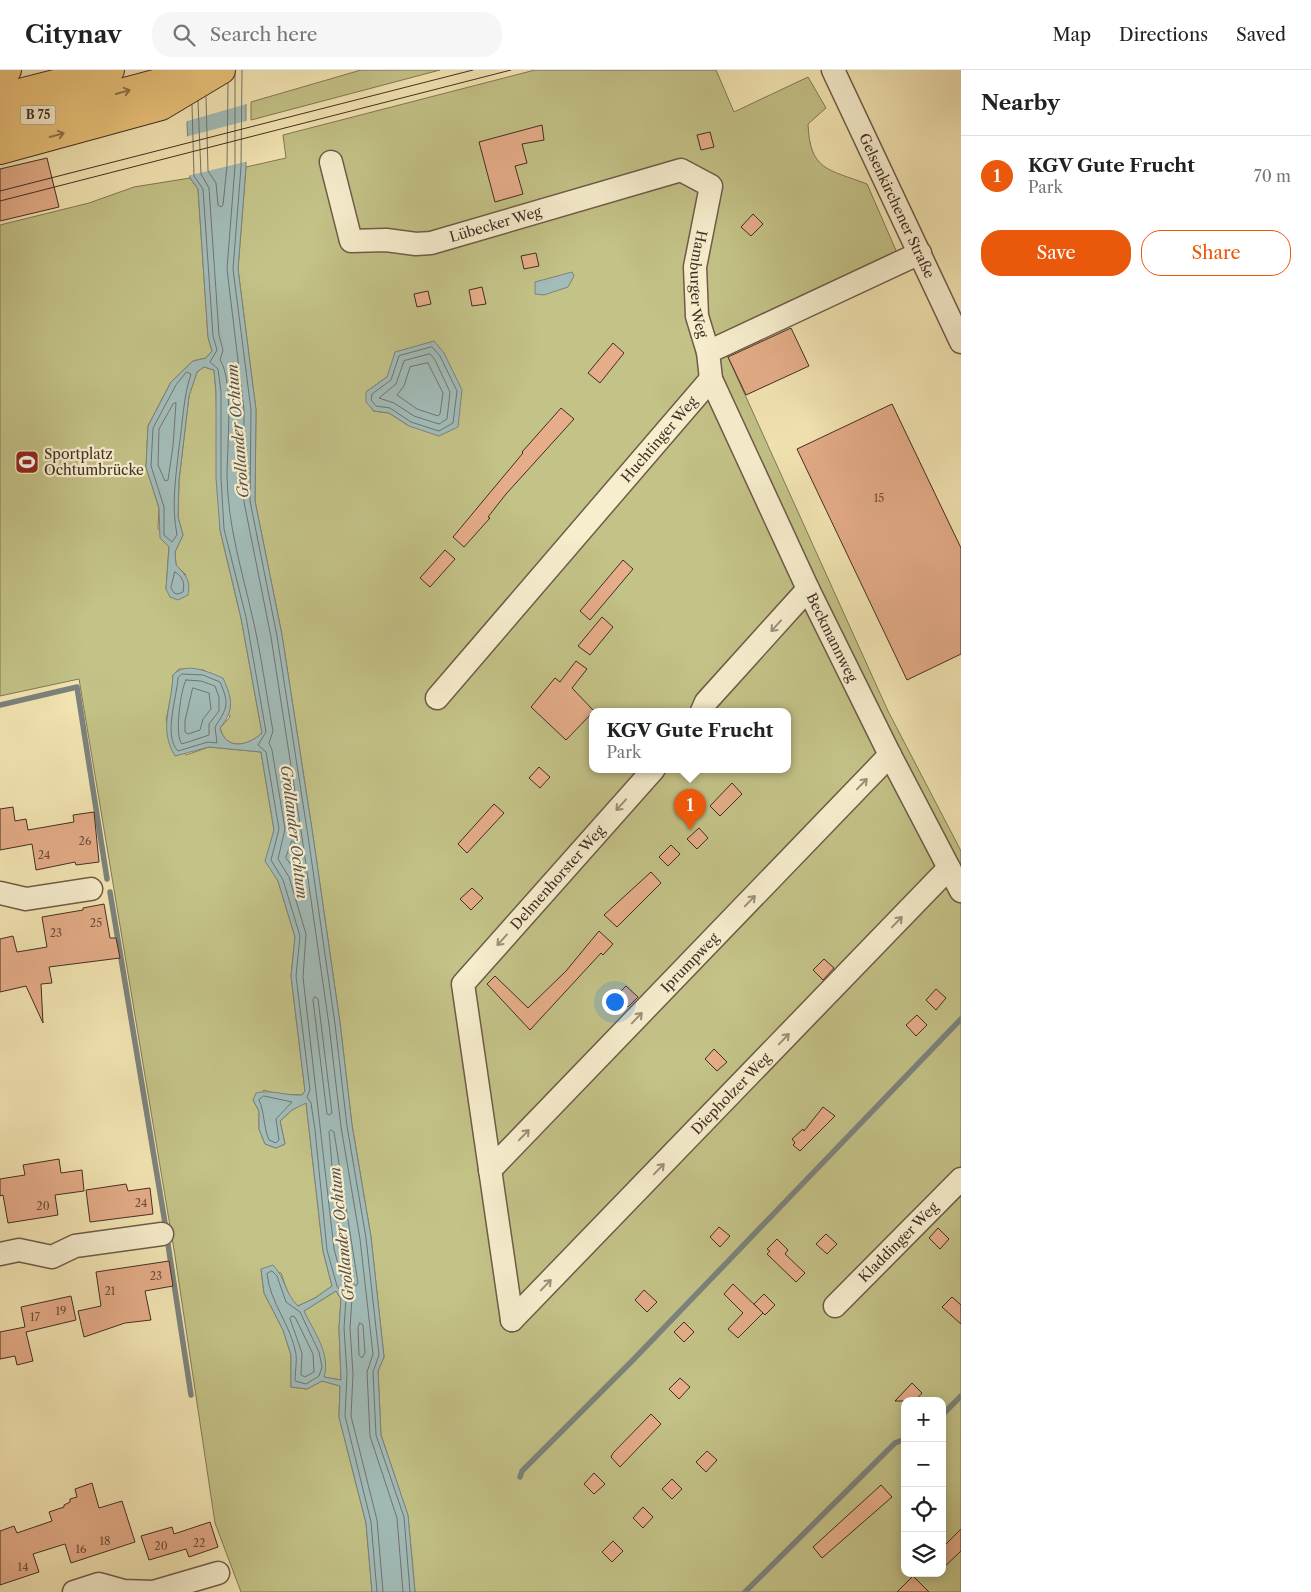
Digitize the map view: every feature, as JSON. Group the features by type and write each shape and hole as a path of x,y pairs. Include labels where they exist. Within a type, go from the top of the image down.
{"highway":[{"path":"0,72 7,70"},
{"name":"B 75","path":"0,98 110,70"},
{"name":"B 75","path":"0,125 182,85 209,70"},
{"path":"0,150 161,106 182,85 221,70"}],"street":[{"name":"Gelsenkirchener Straße","path":"833,70 961,342"},
{"name":"Lübecker Weg","path":"331,162 351,241 386,240 416,244 431,242 681,170 711,186"},
{"name":"Hamburger Weg","path":"708,352 697,316 696,267 711,186"},
{"path":"711,379 708,352 920,253"},
{"name":"Beckmannweg","path":"711,379 808,589 890,755 961,891"},
{"name":"Huchtinger Weg","path":"437,698 711,379"},
{"path":"703,708 706,702 808,589"},
{"name":"Iprumpweg","path":"490,1170 890,755"},
{"name":"Delmenhorster Weg","path":"490,1170 463,984 650,773"},
{"name":"Diepholzer Weg","path":"490,1170 512,1320 949,868"},
{"path":"0,893 26,899 91,889"},
{"name":"Kladdinger Weg","path":"835,1306 961,1179"},
{"path":"0,1254 19,1250 52,1257 76,1246 162,1234"},
{"path":"74,1592 99,1584 124,1591 153,1592 218,1573"}],"shaded area":[{"path":"361,70 440,70 251,120 251,102"},
{"path":"535,70 716,70 734,112 808,77 826,108 808,124 813,151 817,160 832,171 867,184 898,255 727,355 888,711 961,851 961,1592 415,1592 408,1516 381,1435 378,1371 384,1357 371,1237 352,1125 340,1023 282,635 255,501 256,410 238,269 246,167 286,158 283,135","holes":["387,377 409,426 389,413 373,411 366,392"]},
{"path":"190,178 198,189 208,337 212,351 206,358 193,361 171,382 148,426 146,467 159,508 158,528 169,546 166,589 186,575 176,565 175,552 183,535 178,517 179,480 189,396 197,372 204,367 214,370 220,530 241,618 262,733 244,743 232,743 227,740 220,728 230,717 204,670 179,669 173,675 172,693 166,720 186,755 209,747 261,752 274,830 266,861 278,881 295,937 291,976 305,1091 302,1095 275,1094 264,1090 253,1100 259,1111 259,1129 265,1144 276,1148 285,1144 280,1121 292,1110 306,1102 323,1251 332,1286 315,1298 298,1306 290,1299 281,1273 261,1270 264,1293 283,1330 291,1355 291,1387 307,1389 322,1381 340,1386 339,1417 366,1523 372,1592 241,1592 215,1523 175,1256 79,679 0,696 0,225 89,203 134,187"},
{"path":"336,1291 341,1299 339,1328 341,1380 324,1377 304,1311"}],"water":[{"name":"Grollander Ochtum","path":"188,70 246,70 246,167 238,269 256,410 255,501 282,635 340,1023 352,1125 371,1237 384,1357 378,1371 381,1435 408,1515 415,1592 372,1592 366,1523 339,1417 340,1386 322,1381 307,1389 291,1387 291,1355 283,1330 264,1293 261,1269 273,1265 290,1296 298,1306 315,1298 332,1286 323,1251 306,1103 292,1110 280,1121 285,1144 276,1148 265,1144 259,1129 259,1111 253,1100 256,1093 261,1092 302,1095 305,1091 291,976 295,937 278,881 265,861 274,830 261,752 209,747 175,756 167,736 167,717 173,675 178,671 191,668 223,678 230,698 230,710 220,728 227,740 232,743 244,743 262,733 241,618 220,530 216,478 216,392 214,370 204,367 197,372 189,396 179,480 178,517 183,535 175,552 176,565 187,578 189,590 188,595 178,600 170,597 166,589 169,547 160,538 159,508 146,467 148,426 171,382 193,361 206,358 212,351 208,337 198,189 190,178 187,125","holes":["336,1291 341,1299 339,1328 341,1380 324,1377 326,1368 323,1352 317,1335 304,1311"]},
{"path":"572,272 574,276 568,287 544,295 535,294 535,282"},
{"path":"434,341 444,353 462,390 458,427 439,436 409,426 389,413 374,411 366,402 366,392 387,377 395,352"}],"pier":[{"path":"185,70 249,70 250,103 184,122"},
{"path":"250,120 249,161 187,176 185,137"}],"building":[{"path":"542,125 544,140 522,144 527,163 515,166 523,194 495,202 479,142"},
{"path":"710,132 714,147 701,150 697,135"},
{"path":"47,158 59,207 0,221 0,169"},
{"path":"753,214 763,224 751,236 741,227"},
{"path":"536,253 539,266 524,269 521,256"},
{"path":"482,287 486,304 472,306 469,290"},
{"path":"428,291 431,304 417,307 414,294"},
{"path":"791,328 809,366 746,395 728,357"},
{"path":"613,343 624,353 600,383 588,373"},
{"path":"892,404 961,548 961,654 907,680 797,449"},
{"path":"561,408 574,419 506,494 488,517 490,518 464,547 453,537 522,452"},
{"path":"445,550 455,559 430,587 420,578"},
{"path":"623,560 633,569 590,620 580,611"},
{"path":"602,617 613,627 590,655 578,646"},
{"path":"576,661 587,669 572,688 591,708 589,708 589,716 566,740 531,707 555,678 560,682"},
{"path":"539,767 550,777 540,788 529,778"},
{"path":"732,783 742,794 720,816 710,806"},
{"path":"494,804 504,813 467,853 458,844"},
{"path":"13,807 15,821 26,819 28,830 74,822 73,815 94,812 99,862 76,865 75,862 36,870 32,844 0,850 0,809"},
{"path":"699,828 708,838 697,849 687,839"},
{"path":"671,845 680,854 668,866 659,857"},
{"path":"651,872 661,883 617,927 604,915"},
{"path":"472,888 483,898 471,910 460,899"},
{"path":"104,904 110,938 116,938 120,958 49,967 52,983 41,984 43,1023 26,986 0,992 0,939 13,936 17,952 47,947 42,917 83,910 83,908"},
{"path":"599,931 613,944 603,955 601,953 530,1030 487,984 495,976 528,1008 566,971"},
{"path":"824,959 834,968 823,980 813,970"},
{"path":"626,986 638,997 628,1007 616,996"},
{"path":"936,989 946,998 936,1010 926,1000"},
{"path":"917,1015 927,1025 916,1036 906,1025"},
{"path":"714,1049 727,1062 717,1071 705,1059"},
{"path":"823,1107 835,1116 800,1151 793,1145 795,1143 792,1139 803,1129 804,1131"},
{"path":"59,1159 61,1173 82,1170 84,1191 55,1195 58,1215 8,1223 3,1195 0,1196 0,1179 25,1175 23,1165"},
{"path":"126,1184 128,1191 150,1188 153,1214 90,1222 86,1190"},
{"path":"719,1227 730,1236 720,1247 710,1237"},
{"path":"938,1228 949,1239 940,1249 929,1238"},
{"path":"826,1234 837,1244 827,1254 816,1244"},
{"path":"777,1239 788,1250 785,1254 805,1273 796,1282 767,1254 770,1251 767,1249"},
{"path":"169,1261 173,1286 145,1291 151,1320 125,1323 84,1337 78,1311 101,1306 96,1272"},
{"path":"733,1284 763,1313 738,1338 728,1329 743,1313 724,1294"},
{"path":"644,1290 657,1302 647,1312 635,1300"},
{"path":"764,1294 775,1305 765,1315 754,1304"},
{"path":"71,1296 76,1320 26,1332 33,1361 17,1365 15,1356 0,1359 0,1332 25,1327 21,1307"},
{"path":"952,1297 961,1305 961,1324 942,1307"},
{"path":"684,1322 694,1332 684,1342 674,1332"},
{"path":"680,1378 690,1387 679,1399 669,1389"},
{"path":"912,1383 922,1393 918,1397 901,1397 901,1401 895,1401"},
{"path":"651,1414 661,1424 620,1467 611,1457 613,1453"},
{"path":"707,1451 717,1460 706,1472 696,1462"},
{"path":"594,1473 605,1484 594,1494 584,1484"},
{"path":"672,1479 682,1489 672,1499 662,1489"},
{"path":"92,1483 99,1508 122,1501 135,1542 71,1563 65,1544 33,1554 39,1572 0,1585 0,1531 14,1526 17,1533 52,1521 49,1512 64,1507 64,1505 70,1502 70,1499 77,1497 75,1489"},
{"path":"881,1485 892,1497 822,1558 813,1547"},
{"path":"643,1507 653,1517 643,1528 633,1518"},
{"path":"210,1522 218,1547 189,1557 186,1549 149,1560 141,1536 172,1527 174,1534"},
{"path":"961,1529 961,1551 946,1565 946,1544"},
{"path":"613,1541 623,1551 612,1562 602,1552"},
{"path":"914,1577 929,1592 897,1592"}],"waterway":[{"path":"0,705 77,687 107,879"},
{"path":"110,892 166,1229"},
{"path":"520,1477 522,1471 633,1360 961,1019"},
{"path":"167,1238 191,1395"},
{"path":"946,1411 961,1396"},
{"path":"745,1592 895,1443 901,1441"}],"tram line":[{"path":"0,191 473,70"},
{"path":"0,201 511,70"}],"place":[{"name":"Sportplatz Ochtumbrücke","path":"27,462"},
{"name":"KGV Gute Frucht","path":"690,830"}]}
